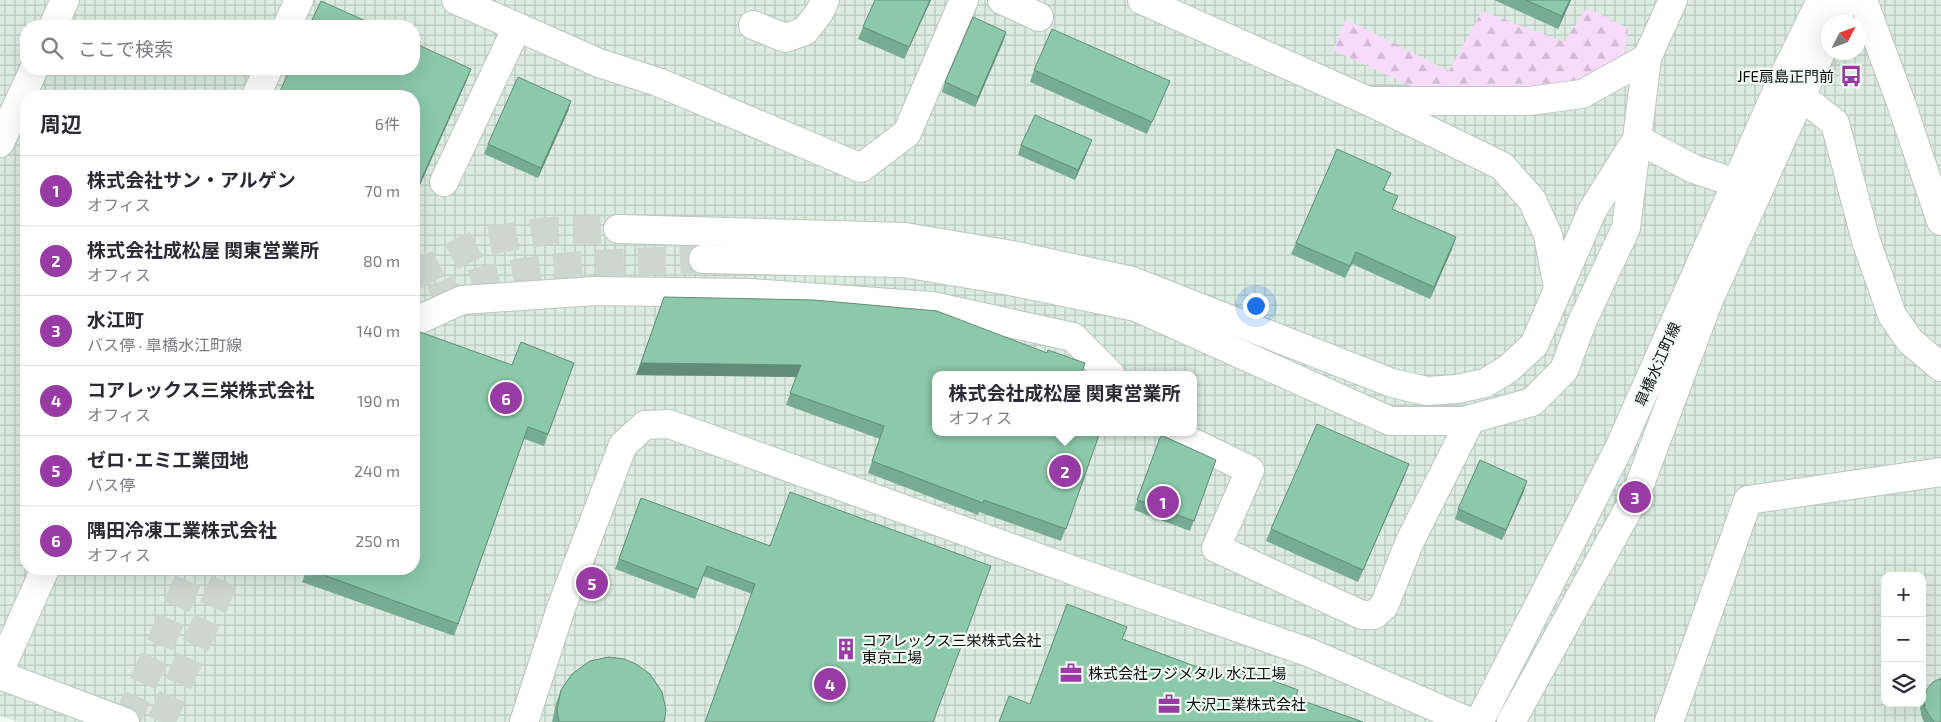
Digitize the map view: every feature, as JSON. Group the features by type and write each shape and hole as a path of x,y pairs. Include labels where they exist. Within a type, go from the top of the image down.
{"street":[{"path":"56,20 65,0"},
{"path":"290,20 299,0"},
{"path":"456,0 599,63 658,82 861,168 907,133 964,0"},
{"path":"753,25 785,38 791,36 805,31 825,0"},
{"path":"1002,0 1039,17"},
{"path":"1142,0 1368,101 1502,166 1532,200 1548,235 1558,287"},
{"path":"703,259 903,263 1019,283 1136,308 1390,421 1464,421 1532,402 1564,370 1582,322 1626,228 1648,58 1674,0"},
{"name":"皐橋水江町線","path":"1511,722 1635,497 1708,302 1747,189 1780,84 1821,0"},
{"path":"1838,15 1845,0"},
{"path":"1863,0 1901,103 1941,221"},
{"path":"444,182 517,27"},
{"name":"皐橋水江町線","path":"1480,722 1620,446 1686,299 1747,189 1802,97 1821,53"},
{"path":"1368,101 1529,101 1582,94 1648,58"},
{"path":"24,90 31,75"},
{"path":"259,90 265,75"},
{"path":"1802,97 1835,123 1866,241 1892,315 1910,341 1941,367"},
{"path":"0,143 20,99"},
{"path":"1637,139 1694,169 1747,189"},
{"path":"618,229 905,237 1012,255 1132,282 1392,384 1427,391 1457,389 1485,383 1508,369 1534,345 1592,211 1637,139"},
{"path":"420,319 462,300 595,291 751,293 932,306 1074,336 1107,371"},
{"path":"1179,436 1250,470 1216,548 1362,615 1374,615 1384,606 1410,541 1471,419"},
{"path":"524,722 561,608 623,445 645,425 669,424 1083,574 1308,652 1470,722"},
{"path":"1669,722 1748,500 1941,472"},
{"path":"0,670 42,575"},
{"path":"0,676 125,722"}],"shaded area":[{"path":"0,0 1941,0 1941,722 18,722 0,716"}],"green space":[{"path":"1587,8 1628,28 1625,52 1592,82 1572,85 1426,93 1333,50 1346,19 1449,71 1482,11 1564,42"}],"building":[{"path":"875,0 930,0 909,47 863,27"},
{"path":"1526,0 1570,0 1562,16"},
{"path":"321,1 364,20 312,20"},
{"path":"973,17 1006,32 978,97 945,82"},
{"path":"1052,29 1170,81 1152,122 1034,70"},
{"path":"420,46 471,69 420,182 420,90 281,90 287,75 420,75"},
{"path":"518,77 571,101 541,168 488,144"},
{"path":"1035,115 1092,140 1078,170 1021,145"},
{"path":"1337,149 1391,173 1383,190 1398,196 1392,209 1456,237 1434,287 1356,252 1350,266 1296,243"},
{"path":"664,297 814,300 937,311 1047,353 1048,350 1085,363 1082,371 932,371 932,436 1099,436 1066,529 984,500 983,503 872,461 884,426 790,393 801,365 641,363"},
{"path":"420,332 512,365 521,342 574,363 548,434 528,427 458,624 323,575 420,575"},
{"path":"1317,424 1409,464 1363,570 1271,529"},
{"path":"1161,436 1216,460 1194,521 1137,500"},
{"path":"1480,460 1527,481 1506,530 1458,509"},
{"name":"コアレックス三栄株式会社 東京工場","path":"790,492 991,566 933,722 705,722 755,584 707,566 698,589 619,559 641,498 770,546"},
{"path":"1067,604 1127,627 1122,639 1229,679 1233,666 1298,690 1295,698 1363,722 999,722 1009,696 1030,704"},
{"path":"609,657 624,659 636,664 650,674 662,692 666,710 664,722 559,722 557,710 561,690 572,674 590,661"},
{"path":"1941,678 1941,722 1934,722 1925,709 1926,692 1933,682"}],"tunnel":[{"path":"420,273 480,242 547,231 618,229"},
{"path":"433,300 463,287 496,277 530,271 565,266 703,259"},
{"path":"126,722 190,575"},
{"path":"161,722 227,575"}],"place":[{"name":"JFE扇島正門前","path":"1851,76"},
{"name":"隅田冷凍工業株式会社","path":"506,398"},
{"name":"株式会社成松屋 関東営業所","path":"1065,471"},
{"name":"水江町","path":"1635,497"},
{"name":"株式会社サン・アルゲン","path":"1163,502"},
{"name":"ゼロ･エミ工業団地","path":"592,583"},
{"name":"コアレックス三栄株式会社 東京工場","path":"846,649"},
{"name":"株式会社フジメタル 水江工場","path":"1071,673"},
{"name":"コアレックス三栄株式会社","path":"830,684"},
{"name":"大沢工業株式会社","path":"1169,704"}]}
